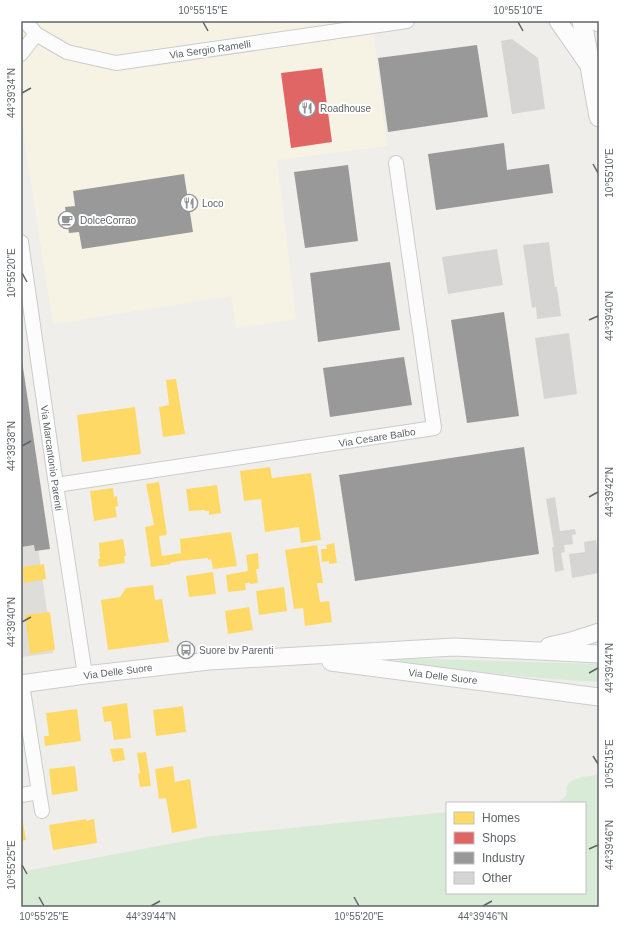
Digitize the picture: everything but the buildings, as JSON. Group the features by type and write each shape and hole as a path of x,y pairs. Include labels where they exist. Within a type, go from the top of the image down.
{"main road":[{"path":"582,21 599,117"}],"street":[{"name":"Via Sergio Ramelli","path":"25,21 36,34 67,52 116,63 326,27 406,21"},
{"path":"558,21 590,67"},
{"path":"21,54 36,34"},
{"name":"Via Cesare Balbo","path":"56,485 434,428 396,163"},
{"name":"Via Marcantonio Parenti","path":"21,242 85,674"},
{"path":"531,650 572,641 599,632"},
{"name":"Via Delle Suore","path":"22,684 85,674 209,661 454,647 599,654"},
{"name":"Via Delle Suore","path":"287,656 599,697"},
{"path":"22,684 42,811"},
{"path":"21,795 39,792"}],"shaded area":[{"path":"21,21 372,21 387,146 277,160 296,319 236,328 231,296 53,324 21,118"},
{"path":"21,428 53,653 21,657"}],"green space":[{"path":"400,658 599,664 599,682 551,679 400,664"},
{"path":"599,775 599,907 21,907 21,872 211,836 446,812 446,894 586,894 586,802 550,802 560,801 566,796 567,786 569,783 582,777"}],"place":[{"name":"Roadhouse","path":"307,108"},
{"name":"Loco","path":"189,203"},
{"name":"DolceCorrao","path":"67,220"},
{"name":"Suore bv Parenti","path":"186,650"}]}
